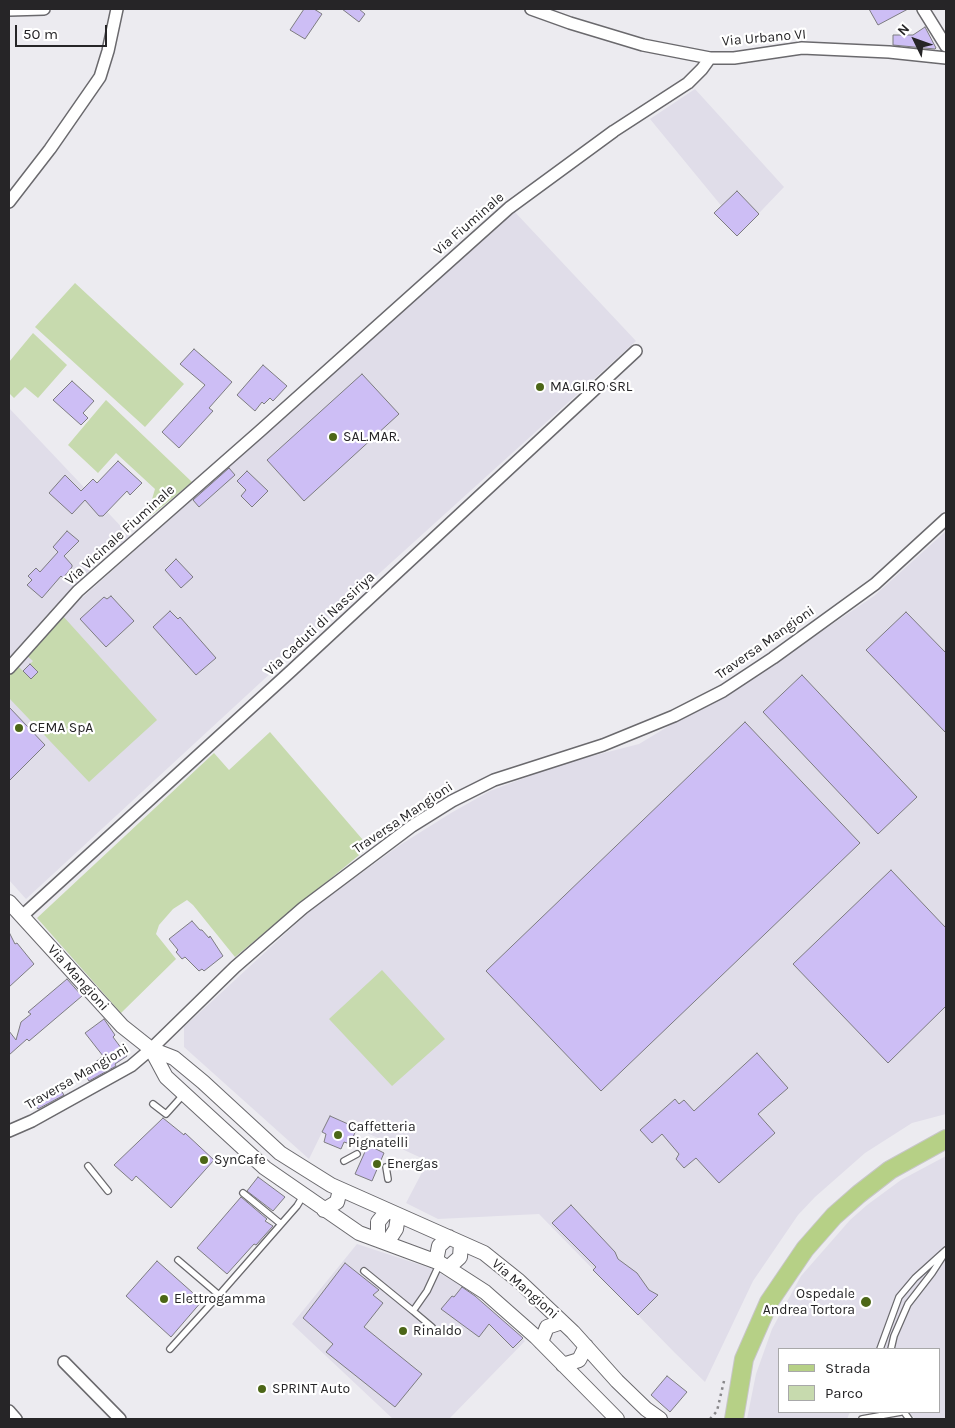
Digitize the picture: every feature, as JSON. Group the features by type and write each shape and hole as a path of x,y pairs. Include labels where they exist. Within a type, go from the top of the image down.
{"main road":[{"path":"720,1419 734,1380 769,1302 805,1249 840,1211 890,1170 946,1139"},
{"path":"734,1419 741,1382 741,1368"}],"street":[{"path":"9,10 44,9"},
{"path":"9,202 50,149 100,77 117,9"},
{"name":"Via Urbano VI","path":"531,9 570,23 644,44 710,58 734,58 802,48 889,52 946,58"},
{"path":"924,9 946,46"},
{"name":"Via Fiuminale","path":"260,431 509,208 614,131 688,83 710,58"},
{"name":"Via Caduti di Nassiriya","path":"22,916 291,671 636,351"},
{"name":"Via Vicinale Fiuminale","path":"9,668 78,591 260,431"},
{"name":"Traversa Mangioni","path":"9,1131 32,1121 132,1066 235,968 304,908 412,826 452,801 494,780 603,745 674,716 724,691 875,584 946,519"},
{"name":"Via Mangioni","path":"9,902 122,1026 151,1049 174,1058 201,1080 280,1153 340,1190 484,1253 562,1322 617,1381 646,1409 660,1419"},
{"name":"Via Mangioni","path":"151,1049 166,1078 265,1168 359,1233 441,1264 485,1292 541,1342 617,1419"},
{"path":"186,1096 198,1092 201,1080"},
{"path":"239,1145 252,1142 254,1129"},
{"path":"325,1182 315,1190 314,1203 336,1202 340,1190"},
{"path":"382,1241 396,1229 392,1214"},
{"path":"455,1240 460,1257 441,1264 439,1246 455,1240"},
{"name":"Via Mangioni","path":"541,1342 548,1327 562,1322"},
{"path":"563,1365 579,1360 586,1346"},
{"path":"64,1362 120,1419"},
{"path":"9,1411 16,1419"}],"lane":[{"path":"153,1104 166,1114 186,1096"},
{"path":"344,1161 358,1154"},
{"path":"88,1166 108,1190"},
{"path":"386,1167 388,1179"},
{"path":"243,1193 281,1224"},
{"path":"170,1349 281,1224 314,1203"},
{"path":"880,1348 899,1297 915,1278 946,1250 932,1273 908,1304 894,1336 891,1348"},
{"path":"178,1260 218,1295"},
{"path":"413,1311 427,1292 441,1264"},
{"path":"364,1271 432,1327"},
{"path":"862,1419 876,1414 887,1413"}],"shaded area":[{"path":"695,89 784,187 742,231 650,119"},
{"path":"513,210 636,341 351,599 26,899 9,880 9,676 63,615"},
{"path":"9,408 131,537 100,560 84,576 9,659"},
{"path":"946,531 946,1114 912,1123 865,1153 815,1197 798,1215 753,1281 705,1382 539,1214 438,1219 406,1203 428,1161 330,1116 309,1159 184,1047 184,1027 312,909 400,845 490,791 561,764 639,744 785,656 874,596"},
{"name":"Ospedale Andrea Tortora","path":"946,1156 946,1419 916,1419 909,1413 940,1413 940,1348 778,1348 778,1413 850,1413 847,1419 747,1419 756,1374 772,1329 801,1276 850,1220 901,1180"},
{"path":"357,1244 430,1268 463,1286 525,1341 449,1419 393,1419 292,1324"}],"green space":[{"path":"75,283 184,384 145,427 35,327"},
{"path":"33,333 67,365 38,398 25,387 14,398 9,393 9,362"},
{"path":"106,400 192,482 146,520 155,489 116,453 98,473 68,445"},
{"path":"62,615 157,720 89,782 9,698 9,672 16,664 31,679 38,672 30,664 33,661 25,654"},
{"path":"270,732 369,847 235,957 187,900 173,909 159,925 156,934 176,959 121,1013 37,918 214,753 229,770"},
{"path":"382,970 445,1039 392,1086 329,1019"}],"building":[{"path":"304,9 314,9 322,14 305,39 290,30"},
{"path":"342,9 359,9 365,14 359,22"},
{"path":"869,9 908,9 878,25"},
{"path":"925,27 935,49 893,45 893,35 913,35"},
{"path":"737,191 759,214 737,236 714,213"},
{"path":"194,349 232,382 209,408 213,411 179,448 162,432 205,385 180,364"},
{"path":"263,365 287,386 273,401 270,398 264,404 262,402 255,411 237,395"},
{"name":"SAL.MAR.","path":"362,374 399,414 304,501 267,460"},
{"path":"72,381 94,401 83,413 88,418 81,425 53,400"},
{"path":"118,461 142,483 130,495 127,491 103,516 99,516 85,500 72,514 49,493 65,475 81,491 93,479 97,483"},
{"path":"229,468 235,475 199,507 193,500"},
{"path":"247,471 268,491 252,507 241,496 246,490 237,481"},
{"path":"67,531 79,541 64,556 72,567 63,578 61,576 42,598 27,585 32,580 28,576 36,568 40,572 58,552 53,547"},
{"path":"176,559 193,577 181,588 165,570"},
{"path":"111,596 134,621 106,647 80,619 104,597 107,599"},
{"path":"170,611 178,619 180,617 216,658 196,675 153,627"},
{"path":"906,612 946,653 946,733 866,650"},
{"path":"30,664 38,672 31,679 23,671"},
{"path":"802,675 917,797 878,834 763,712"},
{"name":"CEMA SpA","path":"9,707 45,745 9,781"},
{"path":"745,722 860,843 601,1091 486,971"},
{"path":"891,870 946,928 946,1006 888,1063 793,964"},
{"path":"192,921 209,938 210,936 223,956 204,971 202,969 199,971 185,957 182,959 176,952 178,950 169,939"},
{"path":"9,932 15,944 17,943 34,964 9,987"},
{"path":"67,979 82,996 29,1041 27,1039 9,1055 9,1031 16,1040 21,1022 31,1014 28,1012"},
{"path":"104,1019 115,1035 113,1037 127,1056 115,1064 116,1066 89,1081 83,1072 103,1056 85,1033"},
{"path":"757,1053 788,1088 758,1114 775,1133 719,1183 696,1158 684,1168 676,1159 679,1154 662,1134 652,1143 640,1130 675,1099 679,1104 684,1100 694,1111"},
{"path":"56,1089 60,1089 64,1095 38,1109 34,1103"},
{"path":"330,1116 357,1128 350,1144 344,1142 341,1149 324,1142 326,1134 322,1132"},
{"path":"163,1118 184,1135 185,1133 214,1160 171,1208 136,1176 132,1181 114,1165"},
{"path":"368,1145 384,1153 372,1181 355,1174"},
{"path":"258,1177 285,1197 273,1211 247,1191"},
{"path":"241,1197 267,1219 265,1221 273,1226 227,1274 197,1248"},
{"path":"571,1205 615,1252 618,1259 637,1273 649,1290 658,1295 638,1315 593,1270 596,1267 552,1223"},
{"name":"Elettrogamma","path":"157,1261 202,1301 171,1337 126,1296"},
{"path":"345,1263 379,1290 373,1295 383,1303 364,1327 422,1374 395,1407 326,1352 333,1344 303,1318"},
{"path":"462,1287 523,1338 513,1348 489,1324 479,1337 441,1309"},
{"path":"667,1376 687,1392 670,1412 651,1395"}],"place":[{"name":"MA.GI.RO SRL","path":"540,387"},
{"name":"SAL.MAR.","path":"333,437"},
{"name":"CEMA SpA","path":"19,728"},
{"name":"Caffetteria Pignatelli","path":"338,1135"},
{"name":"SynCafe","path":"204,1160"},
{"name":"Energas","path":"377,1164"},
{"name":"Elettrogamma","path":"164,1299"},
{"name":"Ospedale Andrea Tortora","path":"866,1302"},
{"name":"Rinaldo","path":"403,1331"},
{"name":"SPRINT Auto","path":"262,1389"}]}
